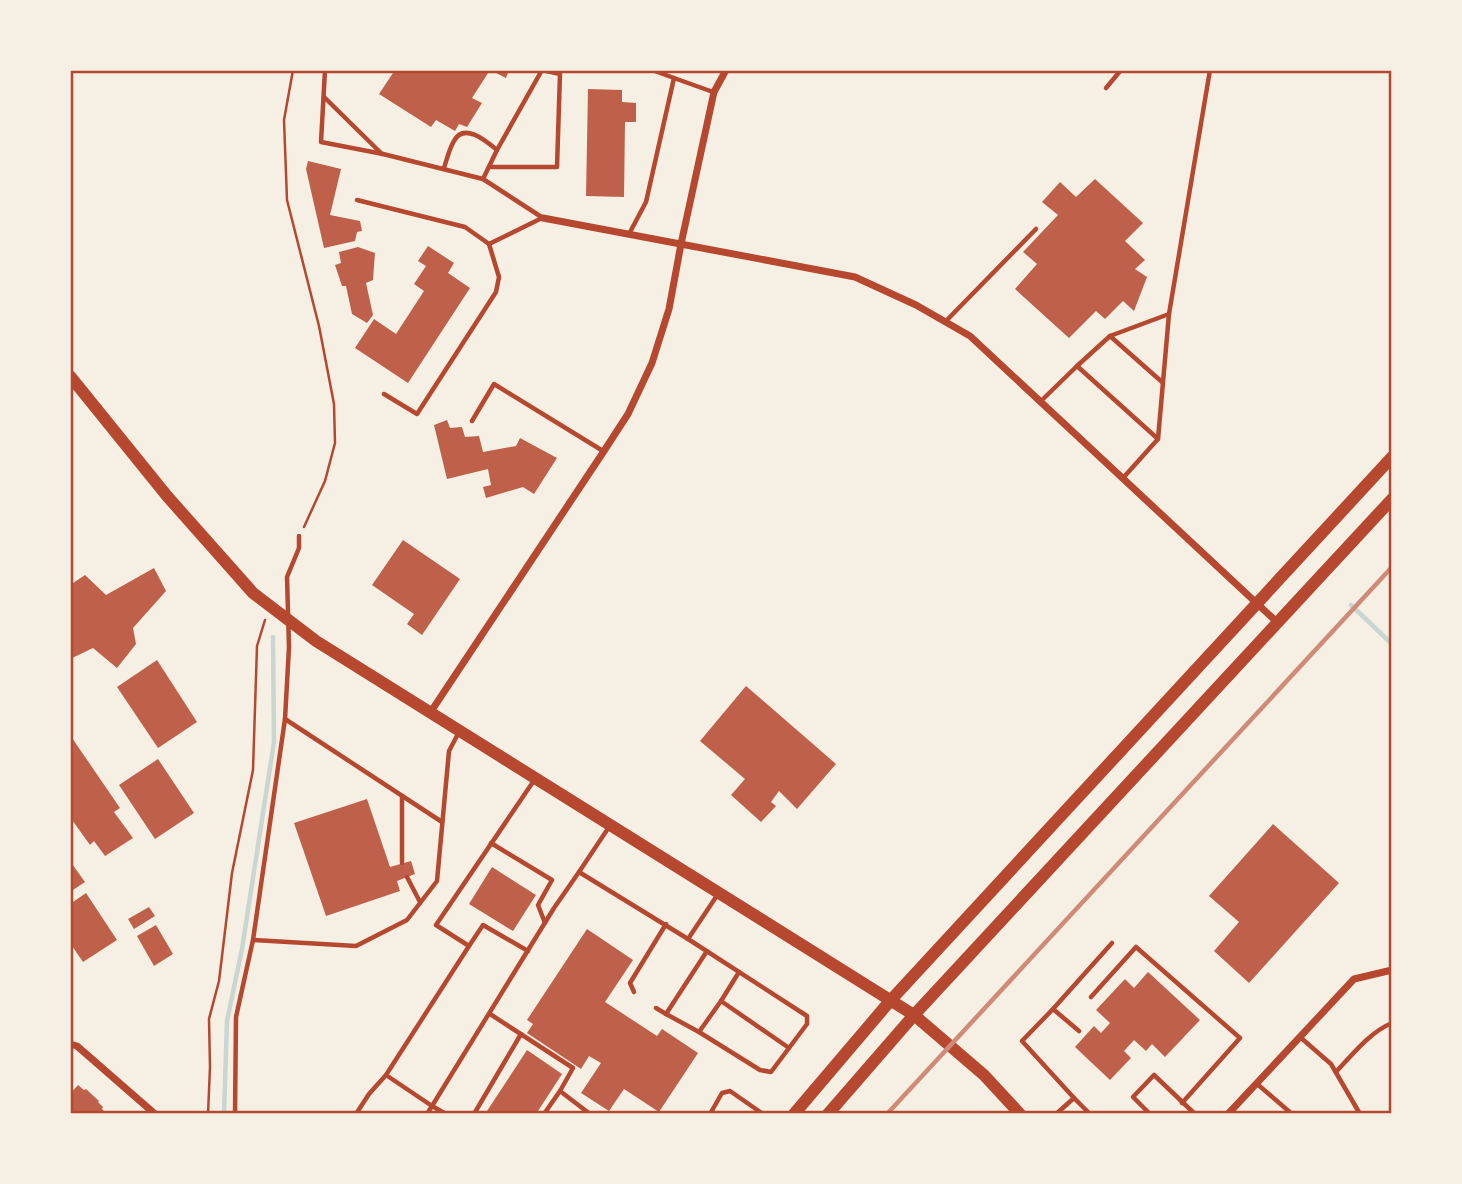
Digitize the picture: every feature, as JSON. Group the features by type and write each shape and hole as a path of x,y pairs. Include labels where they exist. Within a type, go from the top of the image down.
{"main road":[{"path":"71,378 167,496 253,593 316,641 914,1015 984,1075 1020,1114"},
{"path":"794,1114 890,1001 1392,457"},
{"path":"828,1114 914,1015 1392,499"}],"street":[{"path":"430,713 628,414 652,363 669,309 714,92 726,70"},
{"path":"543,218 855,277 946,321 971,335 1278,624"},
{"path":"1228,1114 1354,979 1392,970"},
{"path":"70,1044 77,1046 155,1114"}],"lane":[{"path":"325,70 321,142 383,154 483,179 543,218"},
{"path":"483,179 497,150 542,70 560,74 557,167 489,167"},
{"path":"652,70 714,92"},
{"path":"1106,88 1121,70"},
{"path":"1123,478 1158,439 1169,314 1210,70"},
{"path":"629,234 646,202 674,78"},
{"path":"324,97 383,154"},
{"path":"444,168 454,138 464,133 477,135 497,150"},
{"path":"357,200 465,227 489,244 499,277 496,292 417,414 384,394"},
{"path":"489,244 543,218"},
{"path":"946,321 1036,229"},
{"path":"1041,401 1110,336 1169,314"},
{"path":"1110,336 1163,382"},
{"path":"1077,366 1158,439"},
{"path":"472,421 494,384 604,451"},
{"path":"235,1114 236,1017 253,940 285,719 289,646 287,577 299,548 299,536"},
{"path":"285,719 442,822"},
{"path":"253,940 356,946 407,920 437,881 449,751 459,731"},
{"path":"469,946 436,925 535,778"},
{"path":"402,796 402,863"},
{"path":"427,1114 545,923 610,826"},
{"path":"491,843 552,880 538,905 545,923"},
{"path":"579,872 666,924 807,1016 807,1024 771,1072 760,1070 656,1008"},
{"path":"407,877 420,902"},
{"path":"688,939 718,893"},
{"path":"634,992 630,982 666,924"},
{"path":"356,1114 386,1074 483,925 528,951"},
{"path":"1090,1114 1022,1041 1112,943"},
{"path":"1091,997 1136,947 1240,1038 1182,1103"},
{"path":"666,1014 707,951"},
{"path":"699,1032 739,972"},
{"path":"721,1001 789,1048"},
{"path":"1053,1009 1079,1031"},
{"path":"490,1014 573,1068 544,1114"},
{"path":"1336,1072 1362,1044 1392,1023"},
{"path":"474,1114 521,1034"},
{"path":"1300,1037 1331,1064 1360,1114"},
{"path":"386,1074 446,1114"},
{"path":"1150,1114 1133,1097 1154,1075 1195,1114"},
{"path":"1256,1083 1292,1114"},
{"path":"560,1091 590,1114"},
{"path":"710,1114 722,1093 730,1091 763,1114"},
{"path":"1056,1114 1074,1098"}],"path":[{"path":"293,70 284,120 287,200 334,404 335,443 325,481 299,536"},
{"path":"208,1114 209,1019 219,981 233,873 253,770 257,646 270,606"}],"building":[{"path":"395,70 490,70 472,98 482,103 467,127 459,124 455,131 436,120 431,127 379,94"},
{"path":"490,70 509,70 506,78"},
{"path":"588,89 622,90 622,102 636,103 636,122 625,122 624,197 586,196"},
{"path":"308,161 341,169 330,215 360,221 362,231 357,232 355,241 324,248 306,169"},
{"path":"1095,179 1143,223 1125,241 1145,260 1135,269 1147,277 1134,311 1123,301 1105,319 1096,311 1069,338 1015,289 1037,264 1023,252 1058,215 1042,202 1060,182 1076,197"},
{"path":"428,246 454,263 448,273 470,288 408,383 355,348 374,319 396,334 424,291 414,284 426,266 418,261"},
{"path":"358,247 375,253 373,280 366,283 373,315 367,323 352,314 346,286 342,286 335,265 341,263 339,252"},
{"path":"447,420 450,428 462,427 465,437 479,436 483,452 516,446 520,438 557,458 534,494 523,487 486,498 483,487 491,485 488,469 447,479 434,425"},
{"path":"403,540 460,579 422,635 407,624 414,614 372,585"},
{"path":"154,568 166,591 133,628 136,644 117,668 93,648 70,659 70,585 85,575 106,595"},
{"path":"157,660 197,722 158,748 117,687"},
{"path":"746,686 836,764 797,809 779,791 771,802 776,806 761,822 731,795 745,779 700,741"},
{"path":"70,735 120,808 114,812 133,838 105,856 94,841 90,845 70,817"},
{"path":"158,759 194,813 155,839 119,785"},
{"path":"367,799 390,867 411,861 415,874 397,881 400,891 326,916 294,823"},
{"path":"1273,824 1339,883 1249,983 1214,951 1239,922 1209,896"},
{"path":"70,861 85,882 70,892"},
{"path":"492,867 536,895 513,931 469,904"},
{"path":"86,893 117,940 83,962 70,943 70,904"},
{"path":"149,907 155,916 134,929 128,919"},
{"path":"156,925 173,954 154,966 137,936"},
{"path":"587,929 633,960 605,1002 657,1036 662,1029 698,1053 659,1112 624,1089 609,1111 581,1093 601,1063 589,1056 581,1069 527,1033 533,1024 527,1020"},
{"path":"1148,972 1200,1020 1165,1057 1152,1044 1146,1051 1134,1040 1124,1051 1131,1058 1110,1080 1075,1047 1094,1026 1101,1033 1110,1023 1096,1010 1125,979 1134,988"},
{"path":"527,1050 562,1074 536,1114 485,1114"},
{"path":"78,1085 99,1101 107,1114 70,1114 70,1094"}],"waterway":[{"path":"1351,605 1392,644"},
{"path":"224,1114 227,1021 242,949 274,742 273,637"}],"railway":[{"path":"887,1114 1392,567"}]}
